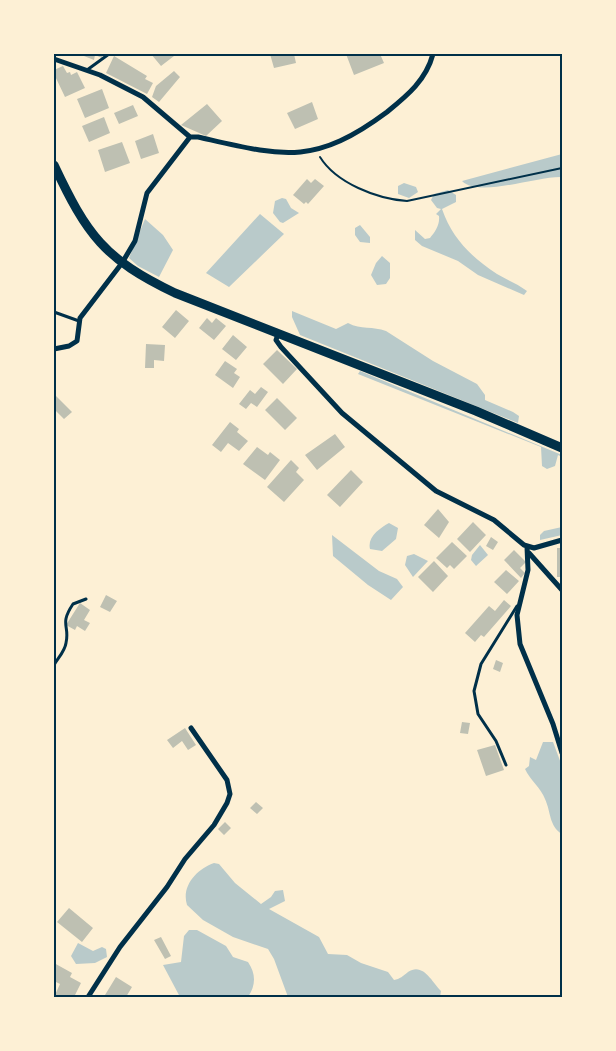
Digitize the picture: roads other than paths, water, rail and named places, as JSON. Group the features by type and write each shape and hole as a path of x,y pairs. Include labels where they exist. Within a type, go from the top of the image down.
{"main road":[{"path":"54,165 86,228 107,252 122,263 175,293 476,411 562,448"}],"street":[{"path":"54,59 87,70 147,99 190,137 198,137 271,153 316,150 341,141 361,130 407,95 425,76 433,54"},
{"path":"54,349 69,346 77,341 78,321 101,288 122,263 135,241 147,193 190,137"},
{"path":"278,334 276,340 281,347 342,413 436,491 494,520 528,550 562,590"},
{"path":"528,550 562,540"},
{"path":"528,550 528,576 518,604 518,629 522,652 553,724 562,752"},
{"path":"88,997 120,947 167,887 185,859 214,825 227,803 230,794 227,780 191,728"}],"lane":[{"path":"87,70 109,54"},
{"path":"54,312 78,321"},
{"path":"54,665 67,642 65,617 72,604 86,599"},
{"path":"506,765 496,740 478,714 474,691 481,664 518,604"}]}
